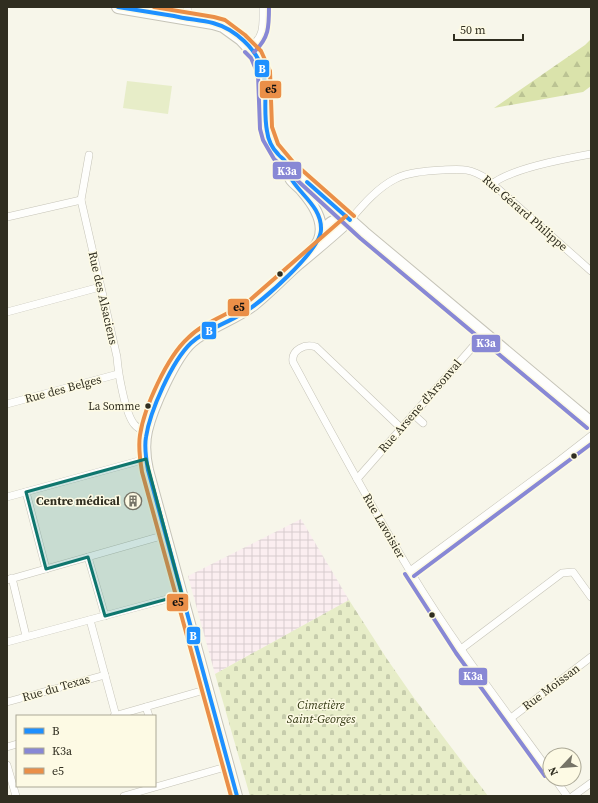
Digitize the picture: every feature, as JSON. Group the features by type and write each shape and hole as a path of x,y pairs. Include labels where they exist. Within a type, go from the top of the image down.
{"main road":[{"path":"118,7 143,12 188,12 223,26 241,38 256,55 264,73 266,128 273,148 284,160 350,220 591,423"},
{"path":"284,160 293,182 309,199 317,211 322,232"},
{"path":"298,265 315,247 322,232 329,223 336,219 350,220"},
{"path":"237,796 146,459 147,432 152,415 176,362 186,349 198,338 254,305 350,220"}],"street":[{"path":"250,48 257,42 262,34 263,7"},
{"path":"492,184 513,173 563,159 591,154"},
{"name":"Rue des Alsaciens","path":"89,155 81,200 117,357 118,374 131,420 140,430 147,432"},
{"name":"Rue Gérard Philippe","path":"350,220 385,185 395,179 421,172 459,169 476,172 492,184 591,271"},
{"path":"7,217 81,200"},
{"path":"7,312 100,287"},
{"name":"Rue Arsene d'Arsonval","path":"357,479 484,334"},
{"name":"Rue Lavoisier","path":"401,428 316,347 307,345 298,350 292,357 293,362 357,479 410,571 461,649 542,761"},
{"name":"Rue des Belges","path":"7,404 118,374"},
{"path":"413,414 423,423"},
{"path":"410,571 591,436"},
{"path":"7,497 146,459"},
{"path":"26,492 46,569"},
{"path":"26,636 10,579 166,535"},
{"path":"88,557 105,616"},
{"path":"461,649 562,573 573,572 591,597"},
{"path":"7,642 182,595"},
{"path":"90,620 115,715"},
{"name":"Rue Moissan","path":"511,718 591,657"},
{"name":"Rue du Texas","path":"7,702 105,674"},
{"path":"118,715 208,689"},
{"path":"146,707 149,715"},
{"path":"7,765 15,786 16,796"},
{"path":"156,786 229,766"},
{"path":"574,796 591,783"},
{"path":"124,796 152,787"},
{"path":"561,787 568,796"}],"highlighted area":[{"path":"146,459 182,595 105,616 88,557 46,569 26,492"}],"shaded area":[{"path":"301,519 349,600 215,674 188,576"}],"green space":[{"path":"591,39 591,86 583,92 494,108 585,45"},
{"path":"127,81 172,86 168,114 123,108"},
{"name":"Cimetière Saint-Georges","path":"349,600 414,698 488,796 250,796 215,674"}],"transit line":[{"name":"B","path":"118,7 213,23 229,30 244,41 256,55 263,71 265,86 265,116 269,140 276,152 285,161 292,180 315,209 320,222 321,230 318,239 301,263 289,275 252,307 203,334 191,343 184,351 169,374 163,387 152,414 145,441 148,470 237,796"},
{"name":"e5","path":"154,7 225,20 245,35 261,51 270,71 272,127 278,144 294,163 354,216"},
{"name":"K3a","path":"254,52 263,42 267,32 269,7"},
{"name":"K3a","path":"245,52 251,58 258,74 260,129 263,140 274,159 360,238 587,428"},
{"name":"B","path":"307,182 350,220"},
{"name":"e5","path":"231,796 142,472 139,449 142,424 151,397 165,370 172,357 188,338 210,322 250,300 346,216"},
{"name":"K3a","path":"414,576 591,444"},
{"name":"K3a","path":"405,574 456,653 542,772"}],"place":[{"name":"La Somme","path":"148,406"},
{"name":"Centre médical","path":"133,501"}]}
